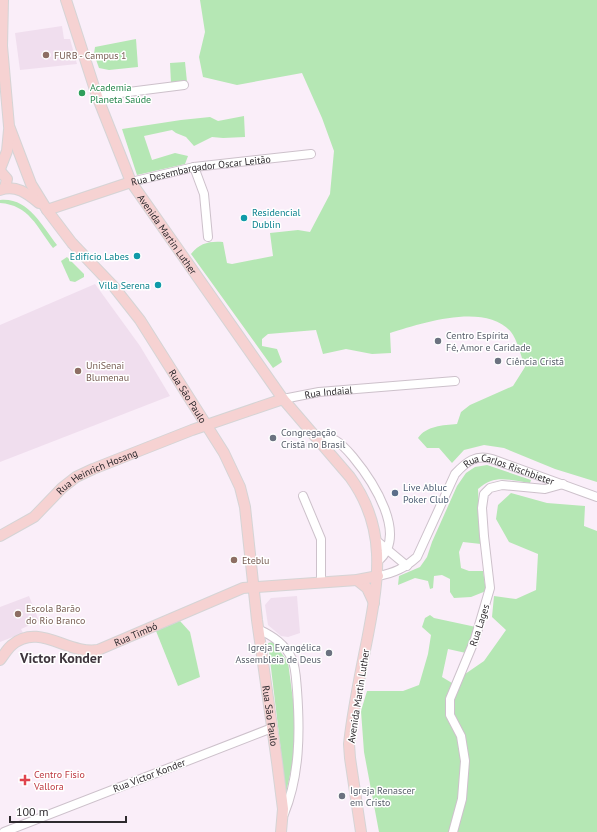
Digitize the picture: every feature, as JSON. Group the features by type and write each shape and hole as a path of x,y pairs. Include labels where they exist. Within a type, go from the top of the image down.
{"main road":[{"name":"Rua São Paulo","path":"3,0 2,46 9,126 31,184 47,210 72,243 114,287 140,320 224,453 240,487 245,508 258,629 283,817 281,832"},
{"name":"Avenida Martin Luther","path":"66,0 98,96 131,182 283,399 320,440 358,488 370,515 377,541 378,576 349,744 361,832"},
{"path":"9,126 7,151 0,170 7,179 2,189 16,189 26,193 47,210"},
{"name":"Rua Desembargador Oscar Leitão","path":"47,210 131,182"},
{"name":"Rua Indaial","path":"205,425 283,399"},
{"name":"Rua Heinrich Hosang","path":"0,536 34,517 62,488 76,477 205,425"},
{"name":"Rua Carlos Rischbieter","path":"253,586 321,583 356,580 378,576"},
{"path":"356,580 367,588 374,603"},
{"path":"255,602 274,585"},
{"name":"Rua Timbó","path":"0,660 12,645 31,636 45,637 84,651 98,650 233,592 253,586"}],"street":[{"path":"98,96 184,86"},
{"name":"Rua Desembargador Oscar Leitão","path":"131,182 194,167 311,154"},
{"path":"194,167 204,194 208,237"},
{"name":"Rua Indaial","path":"283,399 319,392 455,381"},
{"path":"320,440 329,439 339,442 359,465 376,489 384,506 390,529 388,551 378,561"},
{"name":"Rua Carlos Rischbieter","path":"378,576 391,573 407,566 417,557 455,474 465,463 474,458 484,457 492,459 597,497"},
{"name":"Rua Lages","path":"453,832 462,799 465,761 461,736 450,715 450,699 475,639 490,588 482,508 484,494 490,488 502,485 545,489 563,484"},
{"path":"303,496 322,539 321,583"},
{"path":"377,541 407,566"},
{"path":"258,629 274,637 282,645 293,661 295,670 299,713 298,748 290,794 283,817"},
{"name":"Rua Victor Konder","path":"4,832 272,728"}],"shaded area":[{"name":"FURB - Campus 1","path":"62,26 64,39 70,39 77,64 20,70 15,33"},
{"name":"UniSenai Blumenau","path":"95,284 140,346 170,396 0,462 0,325"},
{"name":"Escola Barão do Rio Branco","path":"29,596 39,621 21,629 23,633 0,642 0,607"},
{"path":"297,596 300,633 288,637 281,636 268,625 265,605 271,598"}],"green space":[{"path":"200,0 597,0 597,482 555,469 504,448 484,445 464,450 452,463 439,448 427,448 418,438 421,434 430,429 457,424 461,412 470,405 513,386 525,367 511,332 500,323 486,318 470,316 436,320 390,333 391,353 372,354 346,349 323,354 316,330 268,334 262,339 262,346 277,349 282,362 273,368 191,254 201,245 213,242 223,242 227,263 232,264 273,256 270,233 298,230 310,232 330,194 334,151 322,118 302,73 237,85 203,77 199,57 205,32"},
{"path":"136,39 138,67 109,70 99,68 94,54 95,47"},
{"path":"185,62 187,82 171,83 170,63"},
{"path":"244,116 245,137 212,137 194,146 186,137 172,130 144,136 152,160 175,153 188,156 185,164 137,175 122,129 181,120 210,117 218,121"},
{"path":"0,200 10,200 19,203 26,208 40,222 57,245 53,248 37,225 25,213 18,208 0,203"},
{"path":"67,257 84,274 84,277 75,282 70,281 61,261"},
{"path":"487,465 531,480 530,483 502,479 490,481 478,489 481,544 463,542 459,552 461,568 469,571 483,571 486,591 471,597 454,598 450,592 450,579 442,575 434,576 433,588 430,589 428,581 415,578 398,585 399,576 420,567 427,557 432,542 457,486 466,473 475,467"},
{"path":"511,493 547,503 585,506 584,526 597,531 597,832 379,832 364,752 361,711 367,691 403,691 419,685 428,654 431,635 422,627 425,618 430,615 434,618 476,627 466,653 448,649 442,677 452,683 484,661 506,630 492,617 494,596 516,599 536,590 538,554 509,542 496,519 498,505"},
{"path":"180,621 190,632 200,677 178,686 156,631"},
{"path":"273,642 288,662 295,715 294,757 286,793 268,643"}],"place":[{"name":"FURB - Campus 1","path":"46,55"},
{"name":"Academia Planeta Saúde","path":"82,93"},
{"name":"Residencial Dublin","path":"244,218"},
{"name":"Edifício Labes","path":"137,256"},
{"name":"Villa Serena","path":"158,285"},
{"name":"Centro Espírita Fé, Amor e Caridade","path":"438,341"},
{"name":"Ciência Cristã","path":"498,361"},
{"name":"UniSenai Blumenau","path":"78,371"},
{"name":"Congregação Cristã no Brasil","path":"273,438"},
{"name":"Live Abluc Poker Club","path":"395,493"},
{"name":"Eteblu","path":"234,560"},
{"name":"Escola Barão do Rio Branco","path":"18,614"},
{"name":"Igreja Evangélica Assembleia de Deus","path":"329,653"},
{"name":"Centro Fisio Vallora","path":"25,780"},
{"name":"Igreja Renascer em Cristo","path":"342,796"}],"district":[{"name":"Victor Konder","path":"61,658"}]}
